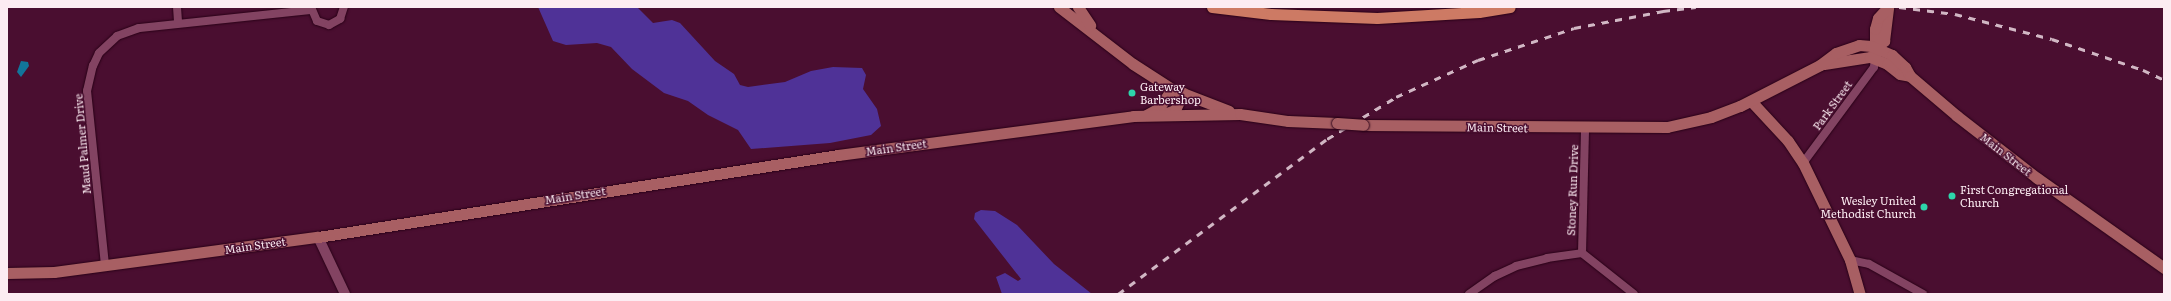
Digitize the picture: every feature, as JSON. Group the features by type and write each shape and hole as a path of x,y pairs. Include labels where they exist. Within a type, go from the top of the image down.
{"main road":[{"path":"1078,7 1082,16 1105,42"},
{"path":"1212,7 1272,14 1377,18 1479,12 1510,7"},
{"path":"1876,50 1874,37 1878,18 1888,7"},
{"path":"1061,8 1105,42 1172,89 1240,114"},
{"name":"Main Street","path":"7,273 54,272 318,237 838,155 1144,116 1240,114 1288,121 1363,125 1585,128 1667,127 1711,117 1751,101 1820,65 1851,58 1876,50 1900,74 1910,76 2037,178 2164,268"},
{"name":"Main Street","path":"1144,116 1159,108 1172,89"},
{"path":"1162,115 1175,110 1183,93"},
{"path":"1751,101 1788,141 1803,163 1850,260 1860,294"}],"street":[{"path":"177,7 178,23"},
{"name":"Maud Palmer Drive","path":"105,265 87,91 92,66 99,53 117,36 139,28 311,8 317,21 329,25 340,19 344,7"},
{"name":"Park Street","path":"1803,163 1874,67 1876,50"},
{"name":"Stoney Run Drive","path":"1582,253 1585,128"},
{"path":"318,237 345,294"},
{"path":"1470,294 1495,276 1516,266 1547,258 1582,253 1634,294"},
{"path":"1850,260 1869,264 1923,294"}],"shaded area":[{"path":"538,7 637,7 653,23 672,20 680,23 715,61 734,74 740,85 748,87 785,82 811,71 833,67 862,68 866,75 863,89 877,109 881,126 871,135 830,143 751,149 738,130 708,115 688,101 664,93 632,69 611,47 597,43 566,45 553,41"},
{"path":"981,210 995,211 1017,225 1054,264 1092,294 1002,294 996,277 1005,273 1018,281 1021,279 974,219 975,213"}],"water":[{"path":"21,61 28,62 29,66 21,77 17,72"}],"railway":[{"path":"1118,294 1327,139 1396,97 1478,60 1574,28 1663,11 1696,7"},
{"path":"1899,7 1955,14 2052,39 2143,70 2164,80"}],"place":[{"name":"Gateway Barbershop","path":"1132,93"},
{"name":"First Congregational Church","path":"1952,196"},
{"name":"Wesley United Methodist Church","path":"1924,207"}]}
